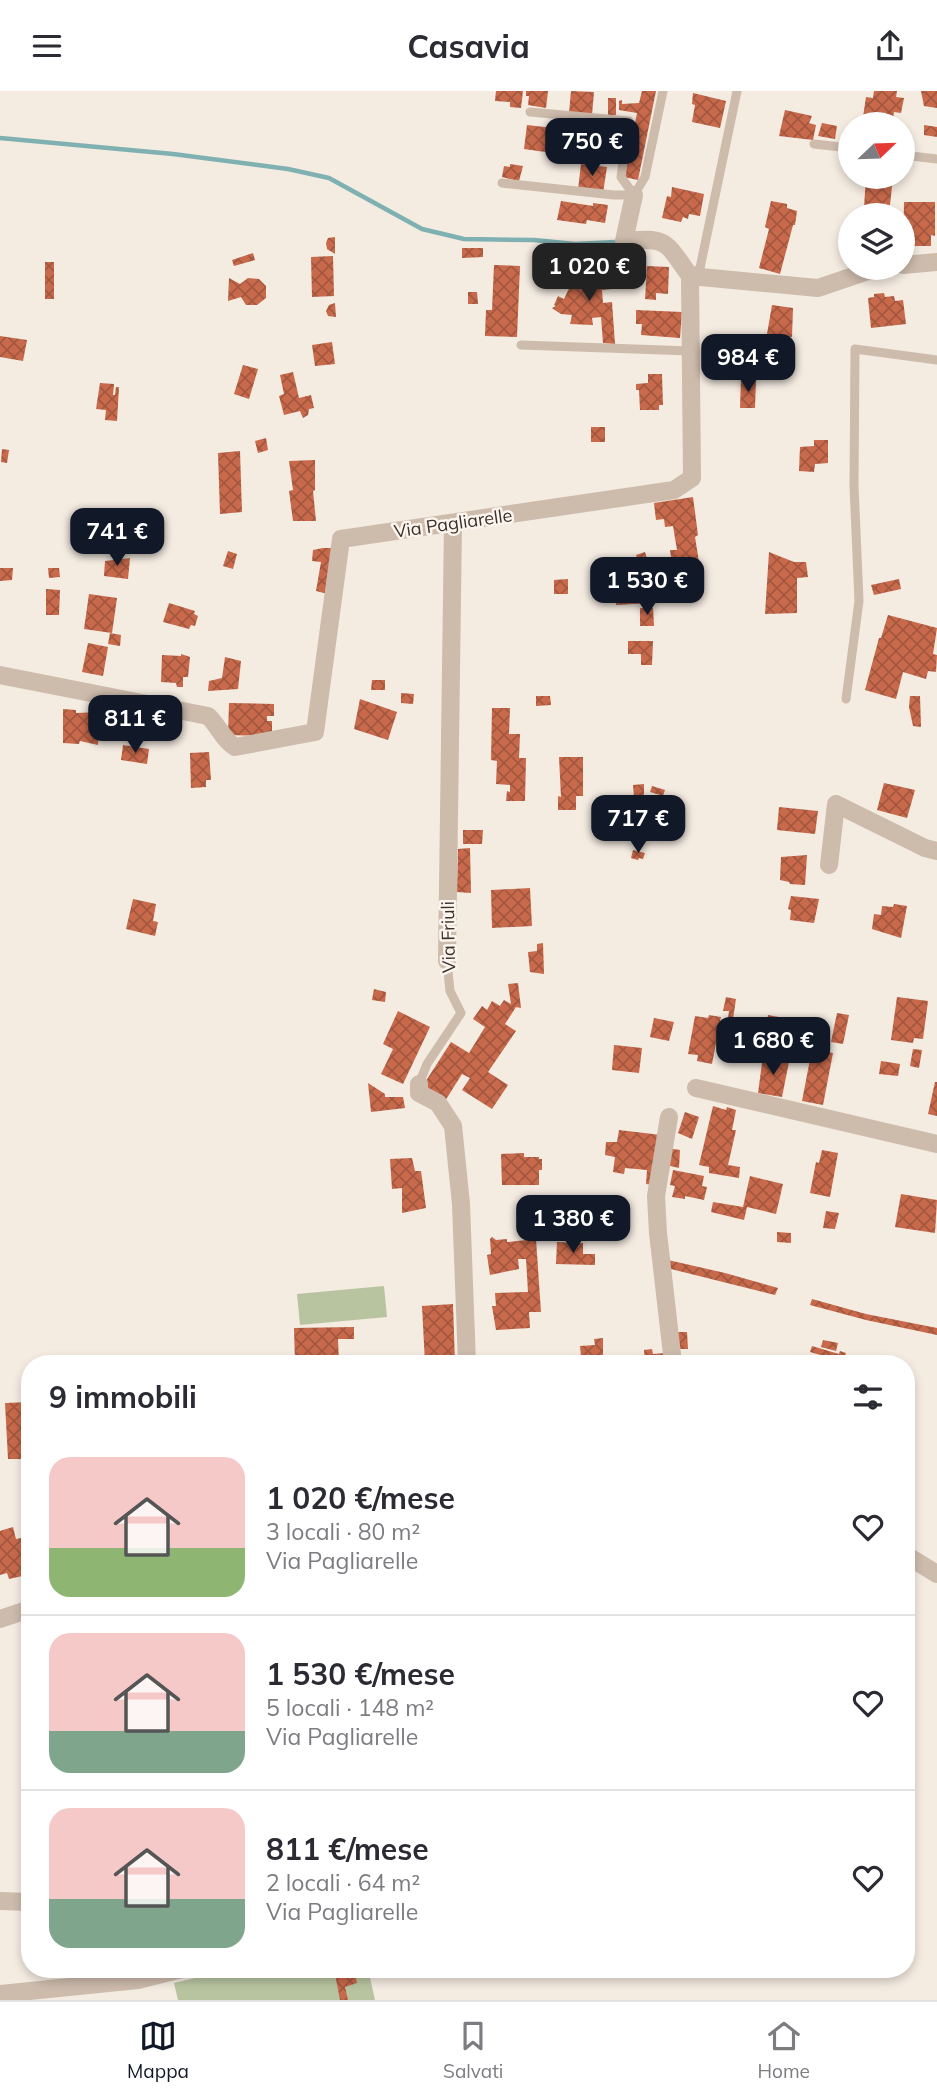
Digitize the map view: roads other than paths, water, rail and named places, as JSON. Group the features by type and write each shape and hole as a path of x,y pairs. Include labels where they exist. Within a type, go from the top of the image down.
{"street":[{"path":"634,195 624,241 654,238 667,244 690,276 818,288 842,280"},
{"path":"915,264 937,262"},
{"name":"Via Pagliarelle","path":"0,675 208,716 216,724 225,741 235,747 315,732 341,539 674,490 692,478 690,276"},
{"name":"Via Friuli","path":"447,961 453,523"},
{"path":"830,865 836,804 925,848 937,851"},
{"name":"Via Friuli","path":"419,1084 419,1093 438,1103 453,1126 461,1204 467,1355"},
{"path":"696,1088 937,1144"},
{"path":"669,1117 656,1196 672,1355"},
{"path":"915,1561 937,1574"},
{"path":"0,1619 21,1612"},
{"path":"0,1901 21,1902"},
{"path":"0,1994 146,1978"}],"lane":[{"path":"634,195 645,177 663,91"},
{"path":"690,276 700,268 737,91"},
{"path":"530,112 629,121 621,177 634,195"},
{"path":"814,144 838,147"},
{"path":"915,156 937,159"},
{"path":"502,183 634,195"},
{"path":"522,345 691,351"},
{"path":"846,699 859,601 854,486 855,349 937,361"},
{"name":"Via Friuli","path":"419,1084 427,1064 461,1013 450,991 447,961"}],"waterway":[{"path":"0,138 173,154 288,169 329,178 422,229 464,239 534,240 575,244 615,242"}]}
